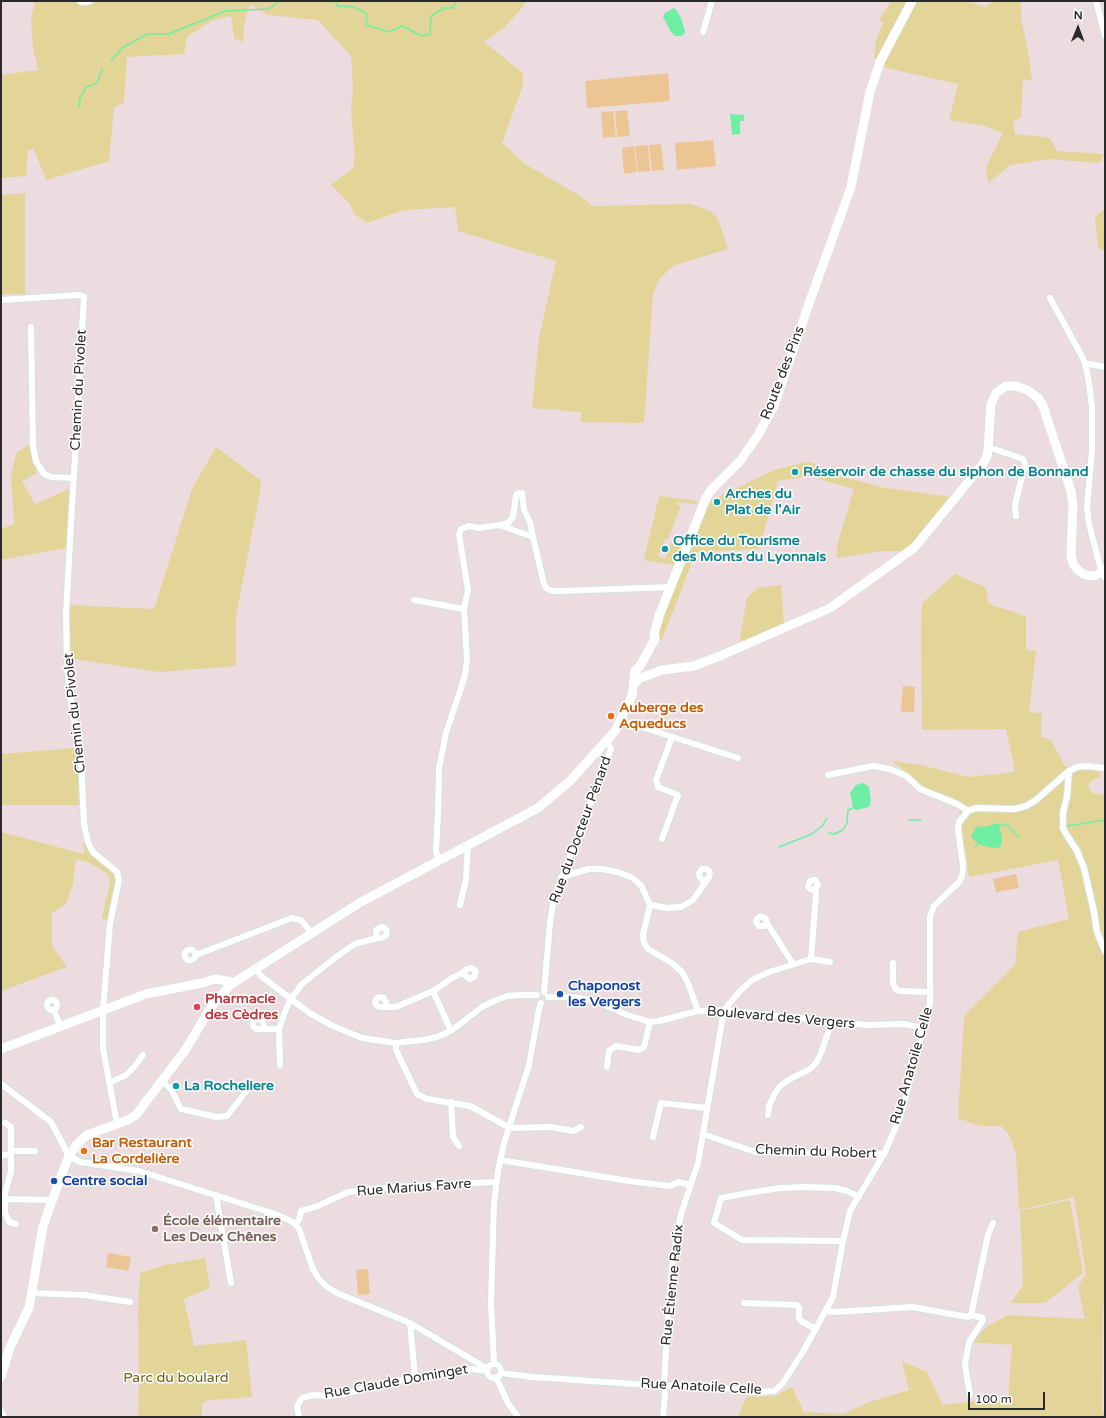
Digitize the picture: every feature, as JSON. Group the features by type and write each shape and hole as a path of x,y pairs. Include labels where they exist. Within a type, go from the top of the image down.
{"main road":[{"name":"Route des Pins","path":"1,1377 10,1347 28,1308 32,1293 43,1226 69,1156 77,1144 87,1135 128,1120 136,1115 186,1049 211,1007 224,991 233,983 361,902 542,805 570,781 624,721 628,703 632,696 637,672 655,639 654,634 659,616 706,498 711,490 740,461 761,430 774,406 851,187 860,136 872,84 880,62 912,1"},
{"path":"637,672 694,666 830,608 914,548 983,464 987,456 988,449 991,404 996,393 1006,386 1016,386 1027,390 1038,398 1043,406 1071,491 1074,505 1071,555 1074,564 1083,574 1090,576 1104,573"},
{"path":"1,1049 146,994 215,979 233,983"},
{"path":"202,983 217,986 224,991"}],"street":[{"path":"80,1 90,1"},
{"path":"703,32 712,1"},
{"path":"1096,1 1105,36"},
{"name":"Chemin du Pivolet","path":"1,300 79,295 84,297 66,613 67,665 72,710 81,754 84,824 88,842 93,852 117,872 119,880 110,924 103,1010 103,1048 117,1124"},
{"path":"1050,298 1085,363 1092,406 1092,450 1087,507 1096,554 1104,573"},
{"path":"31,327 33,446 36,461 44,474 52,477 74,478"},
{"path":"1085,363 1105,367"},
{"path":"988,449 994,449 1023,459 1025,464 1015,505 1016,516"},
{"path":"440,859 436,850 441,750 466,667 464,609 468,590 459,534 461,529 469,526 478,528 508,523 513,517 516,495 522,493 524,510 530,522 536,558 547,589 561,591 670,587"},
{"path":"499,525 533,537"},
{"path":"414,600 464,609"},
{"path":"624,721 738,758"},
{"path":"662,839 678,795 658,787 656,780 672,737"},
{"name":"Rue du Docteur Pénard","path":"546,994 550,923 554,898 611,749 606,742"},
{"path":"828,775 872,766 890,769 906,776 920,789 957,804 968,811 976,808 1015,808 1026,806 1036,800 1069,771 1076,767 1086,766 1105,768"},
{"path":"1069,771 1067,796 1063,813 1063,828 1077,851 1084,868 1097,932 1105,950"},
{"name":"Rue Anatoile Celle","path":"499,1375 664,1386 706,1385 751,1392 774,1391 783,1383 804,1350 833,1297 850,1211 884,1154 901,1115 930,1003 930,916 934,906 959,882 962,877 964,866 958,830 959,822 968,811"},
{"path":"460,905 466,879 468,844"},
{"path":"561,877 589,869 602,869 631,877 641,885 650,905 643,935 644,943 648,949 672,963 682,972 688,983 698,1011"},
{"path":"650,905 668,908 681,907 693,900 706,880"},
{"path":"811,959 816,894 815,890"},
{"path":"196,955 234,939 292,918 301,920 312,934"},
{"path":"766,923 792,964"},
{"path":"280,1065 280,1029 286,1009 302,984 355,944 377,938"},
{"path":"724,1010 740,991 752,980 769,972 811,959 830,962"},
{"path":"893,963 893,983 895,988 899,991 931,992"},
{"path":"256,969 261,976 311,1014 349,1034 368,1039 396,1043 437,1037 451,1031 482,1007 507,996 521,994 537,995 540,992 546,994 545,1002 541,1003 539,1010 529,1065 500,1160 496,1182 491,1302 494,1364"},
{"path":"388,1007 396,1006 433,991 462,973"},
{"path":"433,991 451,1031"},
{"name":"Boulevard des Vergers","path":"546,994 594,1000 650,1022 698,1011 724,1010 872,1025 905,1024 923,1028"},
{"path":"537,995 537,999 541,1003"},
{"path":"54,1010 60,1026"},
{"name":"Rue Étienne Radix","path":"663,1417 669,1299 673,1257 680,1218 698,1163 724,1010"},
{"path":"768,1115 769,1106 779,1087 788,1080 810,1069 816,1063 832,1021"},
{"path":"607,1067 609,1051 616,1046 639,1050 644,1047 650,1022"},
{"path":"264,1028 280,1029"},
{"path":"396,1043 396,1050 417,1094 427,1099 470,1106 510,1128 551,1127 573,1131 581,1127"},
{"path":"109,1083 126,1075 143,1055"},
{"path":"162,1082 171,1089 181,1109 218,1117 227,1116 248,1090"},
{"path":"1,1084 50,1122 69,1156 80,1162 139,1171 276,1214 295,1224 299,1229 313,1269 326,1286 337,1293 410,1323 487,1370 490,1377 499,1375"},
{"path":"451,1102 454,1137 459,1146"},
{"path":"653,1137 661,1103 707,1108"},
{"path":"5,1123 11,1127 11,1172 3,1199 5,1213 9,1222 16,1224"},
{"name":"Chemin du Robert","path":"703,1134 755,1152 884,1154"},
{"path":"1,1155 35,1151"},
{"path":"500,1160 629,1181 670,1186 678,1182 691,1185"},
{"name":"Rue Marius Favre","path":"295,1224 299,1220 301,1212 348,1192 392,1187 496,1182"},
{"path":"843,1241 742,1240 714,1223 721,1198 754,1192 780,1188 835,1188 847,1191 859,1197"},
{"path":"216,1195 231,1283"},
{"path":"3,1199 52,1200"},
{"path":"971,1315 988,1235 993,1223"},
{"path":"32,1293 84,1295 130,1302"},
{"path":"744,1303 797,1305 799,1308 799,1318 801,1321 816,1329"},
{"path":"826,1311 835,1312 912,1307 968,1317 971,1315 983,1318 969,1342 965,1364 970,1395"},
{"path":"410,1323 415,1377"},
{"path":"487,1370 489,1366 494,1364"},
{"path":"494,1364 500,1367 499,1375 508,1403 518,1417"},
{"name":"Rue Claude Dominget","path":"299,1417 298,1406 302,1398 313,1395 339,1395 415,1377 472,1369 487,1370"},
{"path":"1,1411 4,1417"}],"green space":[{"path":"35,1 526,1 523,7 504,28 484,42 523,73 523,85 502,143 525,164 577,194 593,206 691,204 710,211 718,219 728,249 675,265 660,278 653,294 644,423 581,422 581,412 532,408 539,338 556,261 458,231 455,207 404,210 367,223 354,214 350,204 331,185 353,168 355,159 351,109 353,88 351,56 318,20 268,15 250,5 244,24 243,42 234,38 231,16 213,20 187,37 184,54 127,57 124,103 114,107 109,161 46,180 34,149 28,150 26,176 1,178 1,75 38,70 33,48 31,20"},
{"path":"891,1 966,1 986,7 994,1 1021,1 1021,19 1028,50 1032,81 1023,79 1021,117 1013,122 1015,134 1050,138 1057,151 1104,154 1100,163 1048,159 1011,165 988,183 986,167 1003,133 984,126 949,120 958,84 886,68 874,57 876,40 883,23 879,20"},
{"path":"25,193 25,294 1,294 1,195"},
{"path":"1105,209 1105,252 1098,247 1095,217"},
{"path":"29,445 37,473 22,481 35,504 74,487 70,547 1,560 1,529 14,524 11,475 17,452"},
{"path":"216,447 260,480 261,487 236,616 236,666 159,672 67,658 67,605 154,609 192,489"},
{"path":"806,462 813,463 837,475 885,488 952,497 912,546 905,551 881,551 837,558 837,545 854,489 818,479 815,475 778,481 759,549 696,552 662,640 655,640 705,504 774,470"},
{"path":"659,496 698,501 696,504 678,502 677,505 681,506 668,539 665,539 658,556 665,559 672,539 684,544 677,563 672,565 644,560"},
{"path":"955,574 985,587 989,604 1026,616 1026,650 1036,651 1029,712 1042,713 1041,737 1050,739 1065,766 1101,772 1100,777 1089,783 1089,788 1093,793 1105,795 1105,1305 1103,1306 1102,1411 1105,1412 1105,1417 738,1417 746,1397 775,1396 792,1387 804,1412 843,1414 869,1402 909,1390 902,1361 927,1372 943,1405 975,1401 988,1404 1008,1400 1012,1345 969,1342 988,1326 1008,1315 1085,1319 1078,1286 1086,1274 1074,1197 1019,1210 1016,1154 1009,1135 1001,1126 980,1126 958,1118 964,1016 1015,965 1018,932 1069,919 1058,860 969,877 958,801 924,787 892,761 921,765 969,777 1015,772 1006,729 922,730 922,603"},
{"path":"781,585 784,624 739,644 747,598 757,588"},
{"path":"76,748 79,755 80,805 1,805 1,754"},
{"path":"83,829 93,852 117,872 110,924 102,917 110,882 108,874 90,863 76,859 73,884 66,904 52,913 52,946 67,967 1,991 1,832 84,854"},
{"path":"1070,1200 1083,1273 1045,1303 1011,1303 1023,1285 1020,1211"},
{"name":"Parc du boulard","path":"205,1258 210,1288 184,1299 194,1346 246,1340 252,1397 212,1400 202,1403 202,1417 138,1417 138,1312 140,1273 164,1265"}],"shaded area":[{"path":"674,8 681,18 685,32 681,36 675,36 671,32 663,17 665,13"},
{"path":"668,73 670,101 587,108 585,81"},
{"path":"627,110 630,136 617,137 615,111"},
{"path":"613,111 616,137 603,138 601,112"},
{"path":"730,114 744,115 744,121 740,121 740,134 732,135"},
{"path":"713,140 716,166 677,170 675,143"},
{"path":"661,144 664,170 652,171 649,145"},
{"path":"648,145 650,171 638,172 635,146"},
{"path":"634,146 637,172 624,174 622,148"},
{"path":"903,686 915,687 914,712 901,712"},
{"path":"863,783 869,787 871,801 869,807 856,810 853,807 850,793 856,785"},
{"path":"998,823 1002,837 999,848 979,844 971,837 977,827"},
{"path":"1016,874 1019,888 996,892 993,879"},
{"path":"108,1253 131,1257 128,1271 106,1267"},
{"path":"368,1269 370,1294 358,1295 356,1270"}],"waterway":[{"path":"111,61 122,48 147,34 169,34 225,11 269,9 279,1"},
{"path":"335,1 338,6 353,7 366,13 367,25 389,32 402,26 422,36 430,34 431,16 444,8 453,8 456,1"},
{"path":"79,107 80,98 86,87 97,83 102,69"},
{"path":"829,833 834,834 843,830 847,823 848,810 855,807"},
{"path":"779,847 812,834 823,825 827,818"},
{"path":"909,820 921,820"},
{"path":"1067,826 1105,820"},
{"path":"999,826 1006,824 1019,837"},
{"path":"975,847 979,843"}],"place":[{"name":"Réservoir de chasse du siphon de Bonnand","path":"795,472"},
{"name":"Arches du Plat de l'Air","path":"717,502"},
{"name":"Office du Tourisme des Monts du Lyonnais","path":"665,549"},
{"name":"Auberge des Aqueducs","path":"611,716"},
{"name":"Chaponost les Vergers","path":"560,994"},
{"name":"Pharmacie des Cèdres","path":"197,1007"},
{"name":"La Rocheliere","path":"176,1086"},
{"name":"Bar Restaurant La Cordelière","path":"84,1151"},
{"name":"Centre social","path":"54,1181"},
{"name":"École élémentaire Les Deux Chênes","path":"155,1229"}]}
